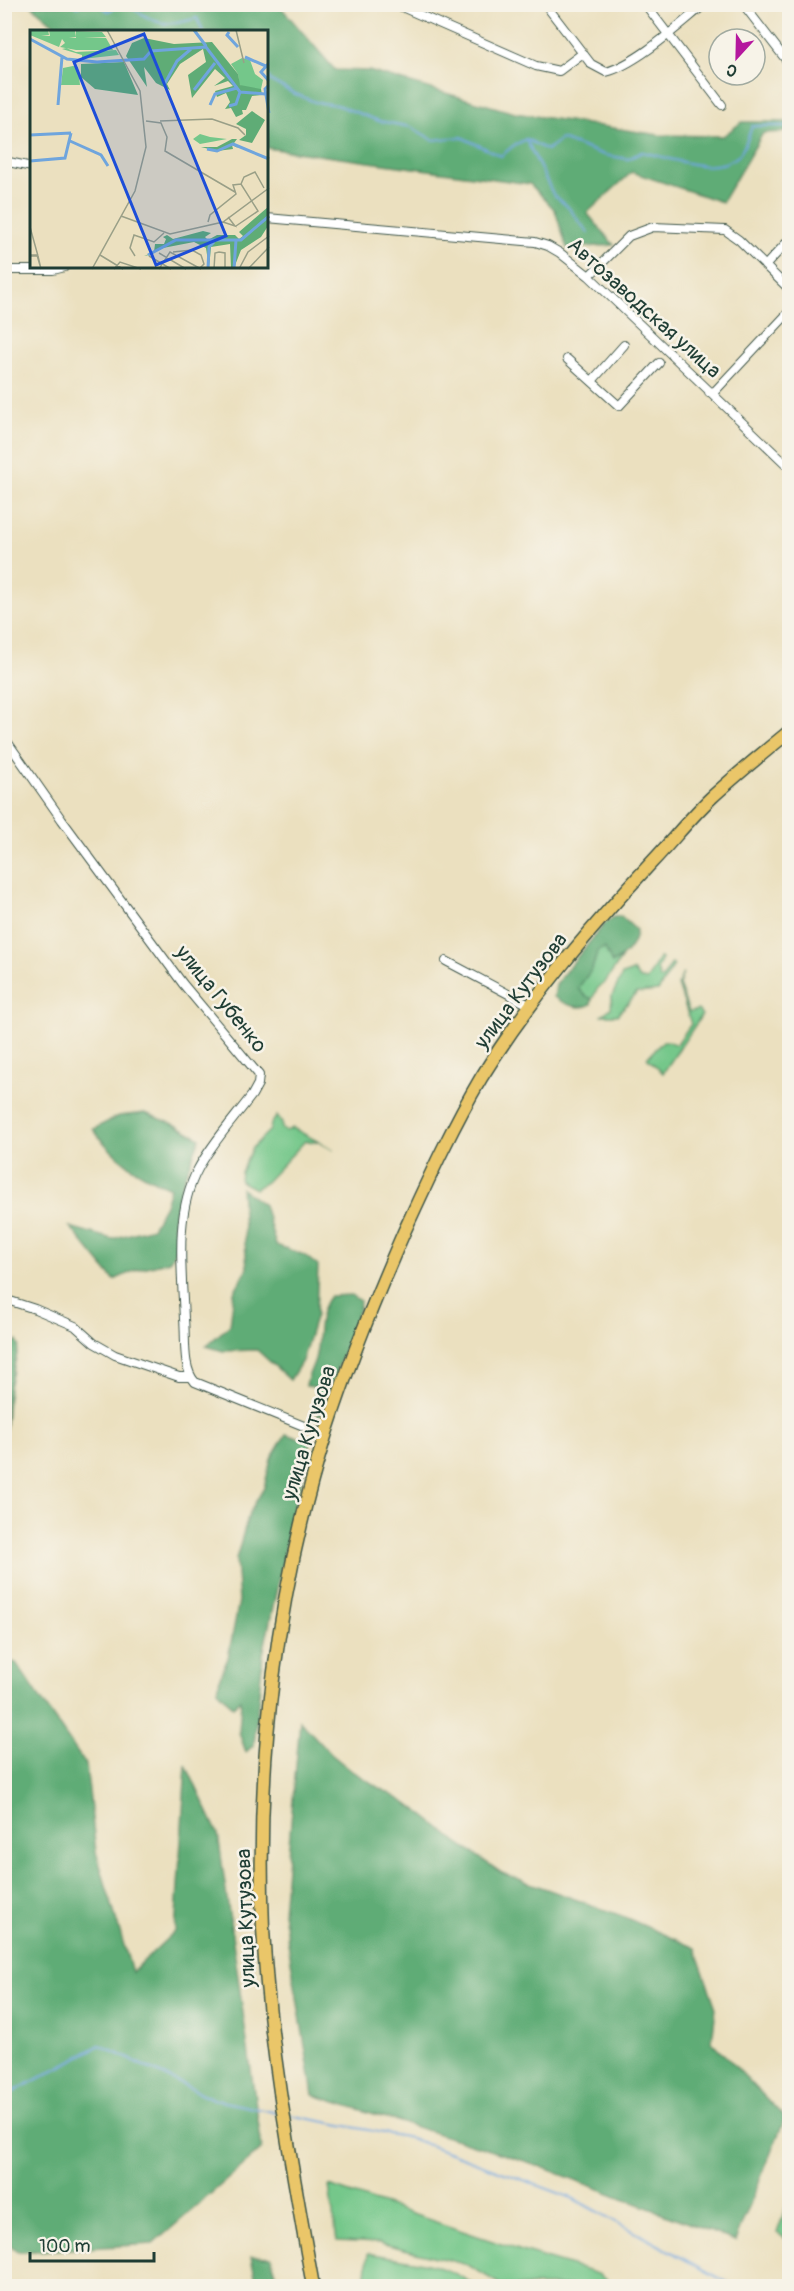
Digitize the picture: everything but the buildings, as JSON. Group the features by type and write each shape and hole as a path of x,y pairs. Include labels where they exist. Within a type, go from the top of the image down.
{"main road":[{"name":"улица Кутузова","path":"313,2286 275,2063 263,1929 262,1841 266,1752 275,1665 290,1575 326,1435 375,1298 424,1188 481,1079 531,1006 615,902 710,800 789,731"}],"street":[{"path":"395,4 536,66 559,70 583,53"},
{"path":"545,4 591,64 606,72 618,69 705,4"},
{"path":"645,4 722,105"},
{"path":"743,4 789,65"},
{"path":"4,161 30,167"},
{"name":"Автозаводская улица","path":"268,218 535,242 548,246 589,276 789,468"},
{"path":"589,276 629,236 653,227 725,230 739,240 789,290"},
{"path":"765,266 789,239"},
{"path":"4,270 61,268"},
{"path":"709,392 715,391 789,311"},
{"path":"592,381 624,345"},
{"path":"567,359 619,406 659,363"},
{"name":"улица Губенко","path":"4,737 183,984 259,1074 258,1084 252,1095 197,1171 186,1200 181,1268 190,1377"},
{"path":"447,961 531,1006"},
{"path":"4,1299 75,1326 94,1343 115,1355 179,1377 190,1377 195,1382 326,1435"}],"green space":[{"path":"31,5 279,5 335,70 369,71 515,113 659,135 723,136 742,122 789,122 789,132 763,133 722,202 632,172 587,213 614,245 567,248 555,210 530,184 268,148 268,30 129,30 110,27 61,30"},
{"path":"621,916 636,930 636,935 625,954 612,963 605,948 598,950 592,969 578,988 592,999 591,1004 577,1007 554,997 556,985 561,977 606,922"},
{"path":"605,948 612,963 621,959 604,984 599,986 592,999 584,996 577,988 592,969 598,950"},
{"path":"659,958 662,959 657,969 662,979 672,963 674,965 658,991 637,993 617,1015 602,1015 611,1008 612,996 622,975 633,971 640,979 647,980"},
{"path":"683,973 679,985 689,1012 698,1010 702,1015 663,1073 647,1058 663,1041 676,1045 691,1024 678,985"},
{"path":"145,1113 176,1125 200,1138 177,1201 174,1227 177,1243 171,1258 169,1261 136,1270 114,1280 70,1227 112,1239 152,1228 165,1205 170,1188 127,1164 93,1129 119,1116"},
{"path":"277,1116 282,1123 282,1129 286,1131 293,1128 334,1150 319,1142 305,1141 266,1182 255,1189 240,1181 241,1172 252,1148 270,1130"},
{"path":"241,1188 264,1205 276,1245 304,1255 318,1266 316,1315 302,1361 290,1380 257,1350 223,1351 206,1346 230,1325 234,1292 247,1269"},
{"path":"351,1295 360,1301 359,1309 324,1413 317,1417 315,1387 306,1386 317,1351 320,1318 330,1296"},
{"path":"17,1340 19,1346 9,1387 5,1435 5,1350"},
{"path":"286,1434 311,1439 263,1654 254,1745 246,1752 239,1733 241,1700 233,1707 218,1691 220,1677 228,1658 239,1601 236,1559 249,1513 264,1488 271,1459"},
{"path":"4,1660 16,1663 86,1765 96,1852 132,1972 175,1931 186,1765 218,1834 262,2149 153,2244 20,2252 5,2242"},
{"path":"300,1721 331,1754 353,1772 416,1809 457,1842 502,1873 622,1916 695,1948 716,2008 712,2042 785,2118 735,2241 531,2163 313,2095 283,1912"},
{"path":"329,2186 598,2274 616,2286 503,2286 468,2265 380,2243 337,2241"},
{"path":"789,2199 790,2241 777,2233"},
{"path":"368,2253 438,2267 464,2278 475,2286 365,2286"},
{"path":"251,2256 271,2257 280,2286 257,2286"}],"waterway":[{"path":"74,4 77,7 82,4"},
{"path":"98,4 108,11 123,4"},
{"path":"126,4 152,20 160,22 175,23 197,18 202,30"},
{"path":"268,76 271,81 293,93 315,102 337,105 379,121 411,127 433,140 461,137 501,156 526,139 547,150 561,139 604,155 628,159 642,152 691,164 717,165 738,156 745,146 752,126 790,126"},
{"path":"526,139 553,194 568,207 588,233"},
{"path":"4,1724 11,1719"},
{"path":"4,2097 100,2045 215,2100 278,2113"},
{"path":"289,2115 410,2138 572,2198 734,2286"}]}
